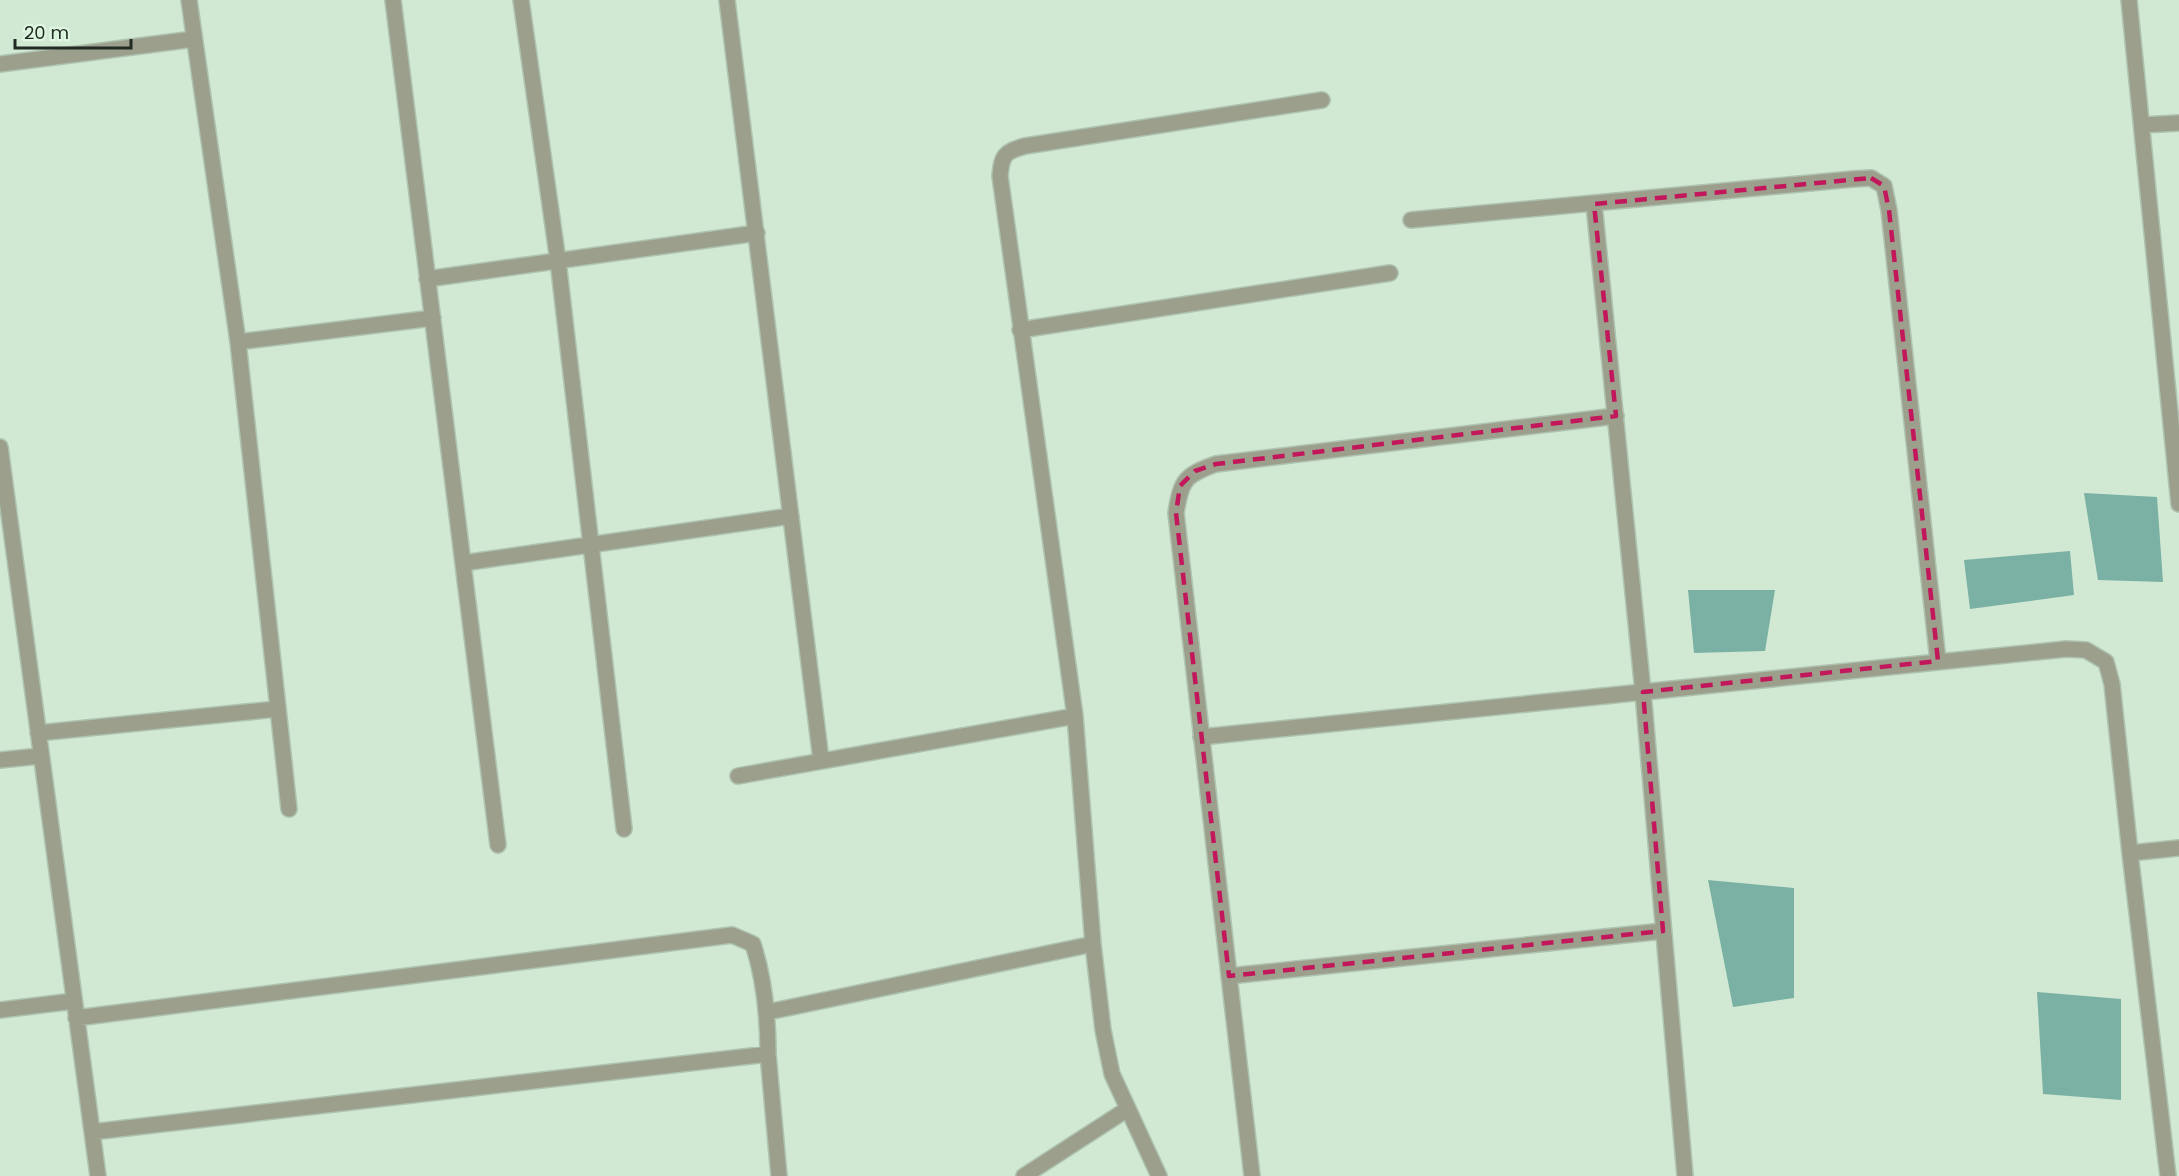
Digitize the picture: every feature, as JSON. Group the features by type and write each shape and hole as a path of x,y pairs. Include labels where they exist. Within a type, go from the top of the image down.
{"street":[{"path":"189,0 238,342 289,809"},
{"path":"393,0 498,845"},
{"path":"521,0 558,261 624,829"},
{"path":"727,0 821,760"},
{"path":"2129,0 2179,504"},
{"path":"0,64 194,39"},
{"path":"1159,1176 1126,1110 1112,1074 1103,1030 1093,944 1076,716 1020,330 1000,176 1001,159 1010,150 1025,146 1322,100"},
{"path":"2142,124 2179,123"},
{"path":"1411,220 1853,179 1871,178 1884,186 1889,210 1938,661"},
{"path":"1594,204 1643,692 1685,1176"},
{"path":"428,279 757,233"},
{"path":"1020,330 1390,273"},
{"path":"238,342 433,318"},
{"path":"1252,1176 1176,513 1180,486 1195,471 1216,464 1616,416"},
{"path":"0,447 98,1176"},
{"path":"463,563 791,516"},
{"path":"1201,737 1938,661 2066,649 2086,650 2106,662 2112,684 2168,1176"},
{"path":"38,733 277,709"},
{"path":"738,776 1076,716"},
{"path":"0,760 40,756"},
{"path":"2130,853 2179,848"},
{"path":"1229,976 1664,931"},
{"path":"76,1018 732,935 753,945 768,1011 768,1054 779,1176"},
{"path":"768,1011 1093,944"},
{"path":"0,1010 74,1001"},
{"path":"92,1132 768,1054"},
{"path":"1024,1176 1126,1110"}],"highlighted area":[{"path":"1871,178 1884,186 1889,210 1938,661 1643,692 1663,931 1229,976 1176,513 1180,486 1195,471 1216,464 1616,416 1594,204"}],"building":[{"path":"2084,493 2157,497 2163,582 2098,580"},
{"path":"2070,551 2074,595 1970,609 1964,560"},
{"path":"1688,590 1775,590 1765,651 1694,653"},
{"path":"1708,880 1794,888 1794,998 1733,1007"},
{"path":"2037,992 2121,999 2121,1100 2043,1094"}]}
